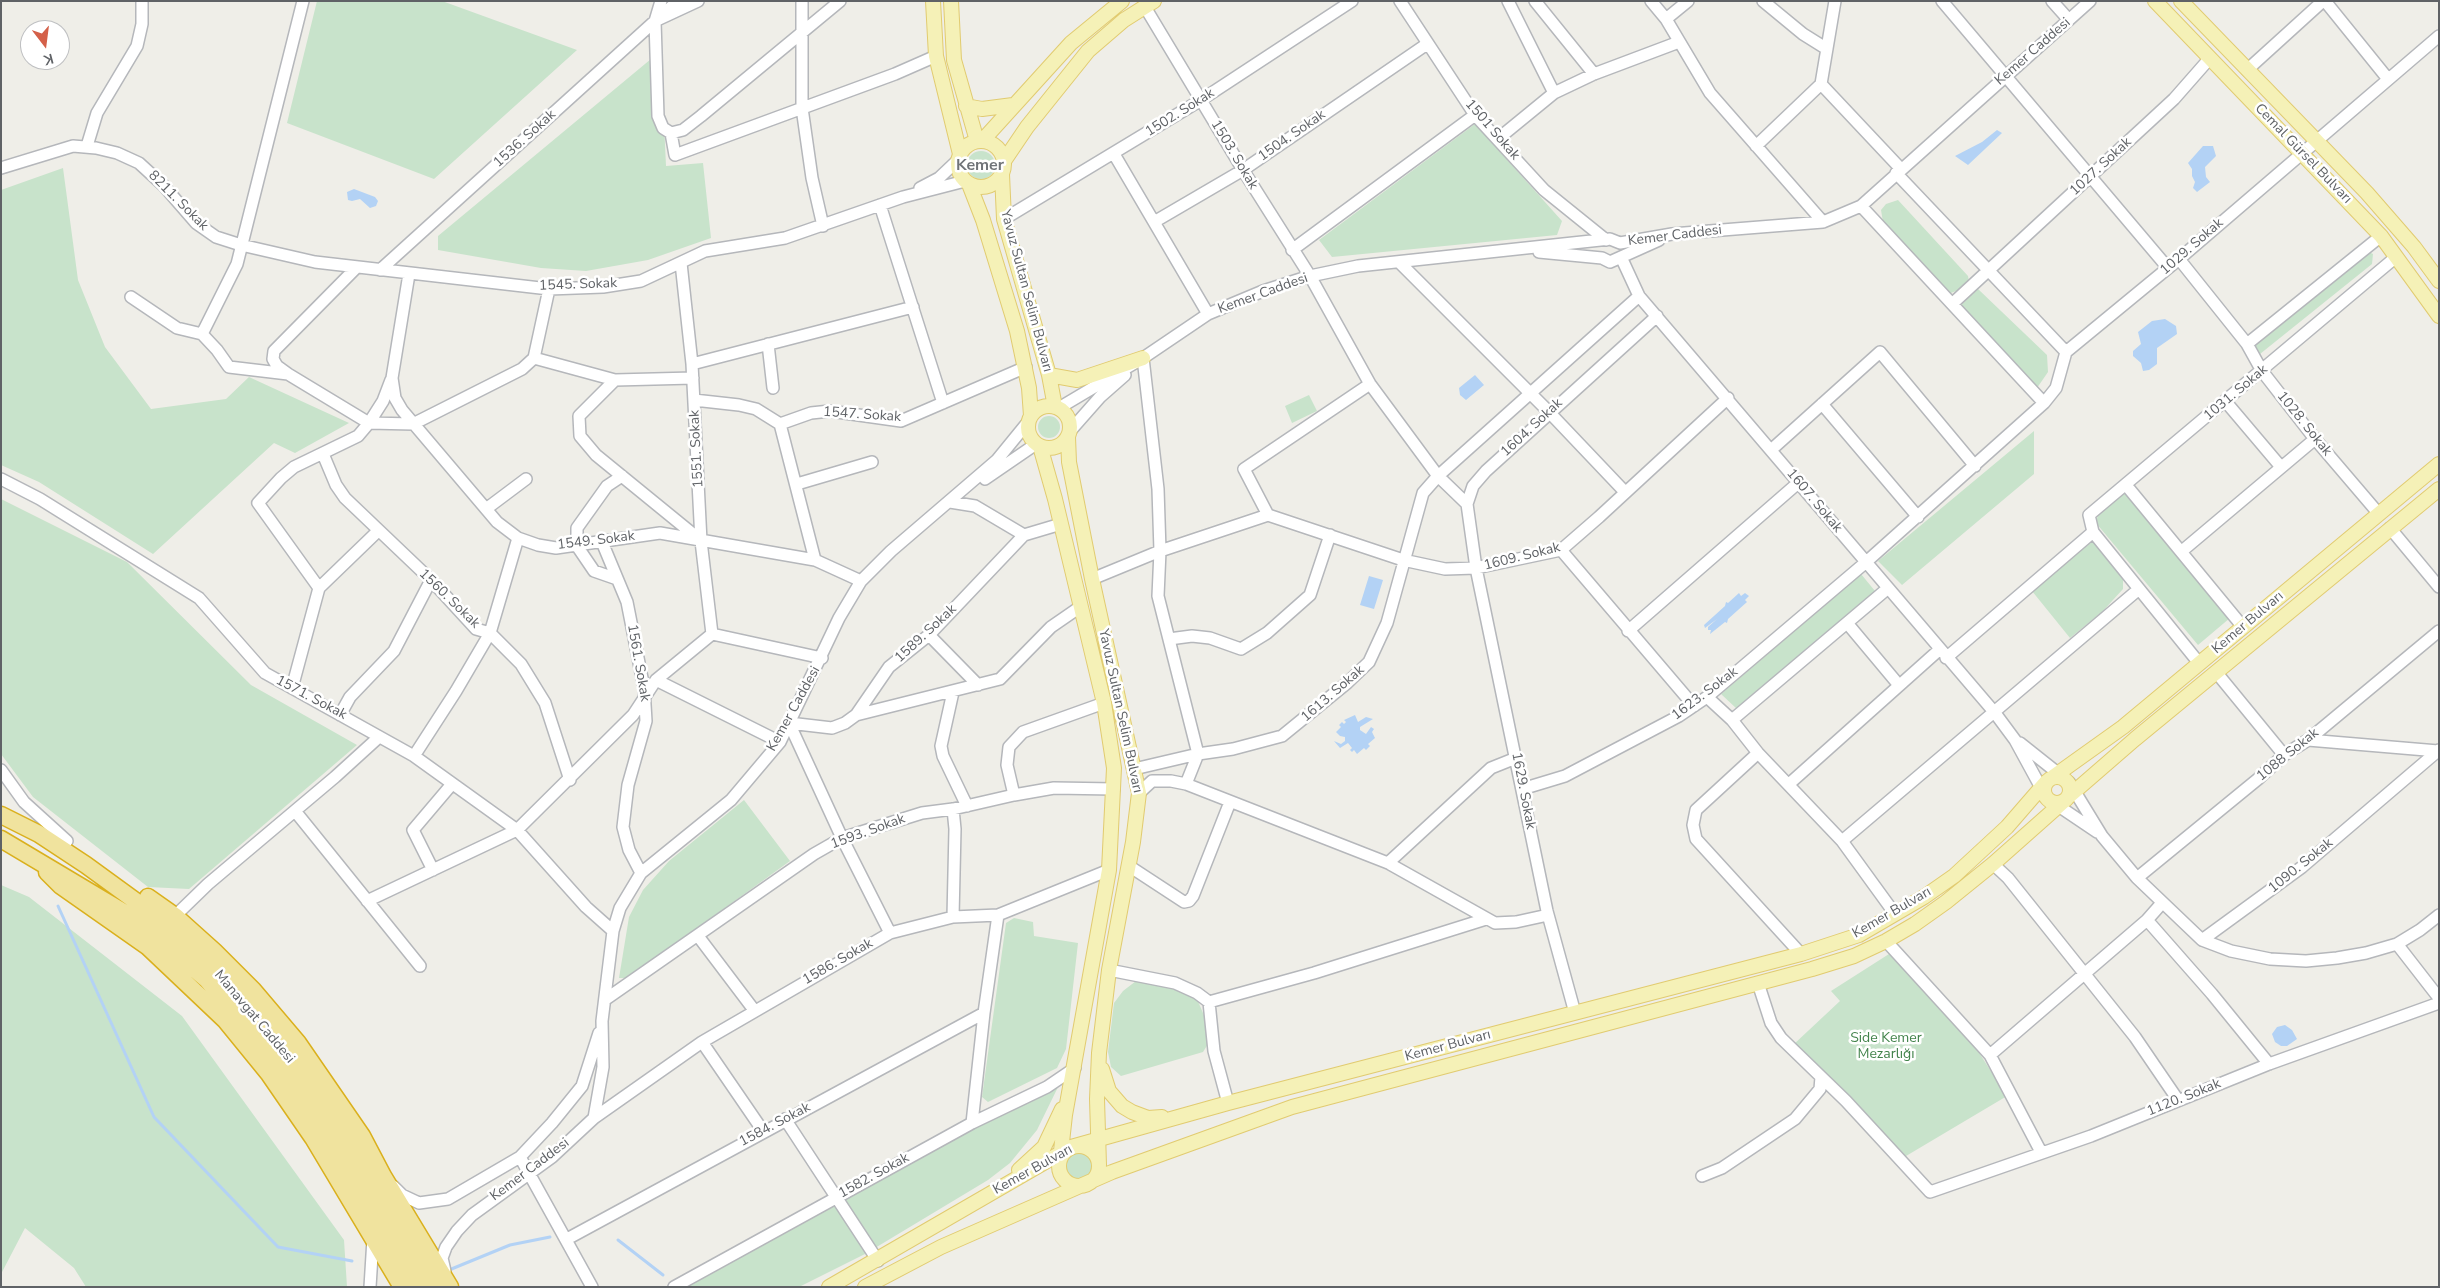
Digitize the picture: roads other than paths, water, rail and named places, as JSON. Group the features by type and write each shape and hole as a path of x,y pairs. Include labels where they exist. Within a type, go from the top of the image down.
{"highway":[{"name":"Manavgat Caddesi","path":"1,815 39,834 156,916 215,971 270,1031 337,1122 444,1285"},
{"path":"39,834 67,841 175,916 214,951 298,1043 362,1136 444,1285"},
{"name":"Manavgat Caddesi","path":"1,839 137,920 207,980 258,1039 323,1127 417,1287"},
{"path":"29,855 61,886 148,947 224,1020 269,1074 313,1138 402,1287"}],"main road":[{"path":"933,1 936,56 959,157 959,171 967,183 984,187 992,185 1027,127 1088,51 1110,30 1150,4"},
{"path":"951,1 954,60 966,106 980,141"},
{"path":"980,141 1071,43 1122,1"},
{"name":"Cemal Gürsel Bulvarı","path":"2155,1 2382,236 2439,316"},
{"name":"Cemal Gürsel Bulvarı","path":"2181,1 2317,139 2414,247 2439,281"},
{"path":"966,106 982,109 1013,105"},
{"path":"959,157 969,144 980,141 988,142 999,149 1003,168"},
{"name":"Yavuz Sultan Selim Bulvarı","path":"1003,168 1004,219 1057,408"},
{"name":"Yavuz Sultan Selim Bulvarı","path":"967,183 1007,294 1026,367 1030,419"},
{"path":"1049,375 1077,380 1143,358"},
{"path":"1040,408 1057,408 1068,418 1069,434 1064,442 1054,448 1038,445 1029,434 1030,419 1040,408"},
{"name":"Yavuz Sultan Selim Bulvarı","path":"1069,434 1071,470 1092,579 1138,793 1129,866 1109,970 1099,1052 1099,1165"},
{"name":"Yavuz Sultan Selim Bulvarı","path":"1038,445 1061,524 1104,703 1112,742 1114,789 1109,870 1070,1093 1064,1155"},
{"name":"Kemer Bulvarı","path":"864,1287 941,1247 1086,1184 1144,1160 1292,1107 1758,983 1846,958 1886,941 1915,924 1993,864 2058,790 2123,727 2439,464"},
{"name":"Kemer Bulvarı","path":"829,1287 878,1261 1001,1188 1064,1155 1098,1140 1228,1103 1801,954 1859,935 1954,876 2007,827 2216,672 2439,489"},
{"path":"1099,1052 1109,1092 1122,1106 1148,1118 1183,1116"},
{"path":"1001,1188 1044,1147 1070,1093"},
{"path":"1084,1146 1089,1149 1097,1158 1099,1165 1096,1177 1086,1184 1079,1186 1066,1181 1059,1170 1064,1155 1084,1146"}],"street":[{"path":"87,146 97,113 137,46 142,24 142,1"},
{"path":"202,334 237,264 302,1"},
{"path":"661,1 655,21 658,116 663,128 671,133 683,130 701,116 840,1"},
{"name":"1536. Sokak","path":"380,270 678,1"},
{"path":"655,21 698,1"},
{"path":"802,1 802,108 812,178 823,226"},
{"name":"1502. Sokak","path":"1004,219 1201,100 1352,1"},
{"name":"1501 Sokak","path":"1400,1 1475,115 1499,138 1544,190 1606,240"},
{"path":"1508,1 1554,93"},
{"path":"1535,1 1594,74"},
{"path":"1651,1 1666,19 1710,93 1823,222"},
{"path":"1666,19 1688,1"},
{"path":"1763,1 1804,34 1827,49"},
{"path":"1756,146 1821,84 1835,1"},
{"path":"1942,1 2004,77 2168,268"},
{"path":"2052,1 2069,20"},
{"name":"Kemer Caddesi","path":"1057,408 1143,358 1208,314 1263,291 1310,276 1358,266 1613,239 1620,243 1672,234 1823,222 1861,206 2090,1"},
{"path":"2247,70 2324,1 2388,79"},
{"name":"1503. Sokak","path":"1150,4 1201,100 1292,250 1310,276 1370,384 1438,476 1467,504"},
{"name":"1029. Sokak","path":"2066,352 2179,259 2439,36"},
{"path":"1499,138 1554,93 1594,74 1679,42"},
{"name":"1504. Sokak","path":"1154,222 1243,170 1427,44"},
{"path":"671,133 675,156 895,74 936,56"},
{"name":"1027. Sokak","path":"1952,304 2174,99 2210,58"},
{"path":"1821,84 1988,271 2066,352"},
{"path":"1292,250 1475,115"},
{"name":"8211. Sokak","path":"1,168 73,146 87,146 117,153 138,163 163,185 196,223 216,238 241,245"},
{"path":"1114,154 1208,314"},
{"path":"903,197 939,178 959,157"},
{"path":"903,197 967,183"},
{"name":"1545. Sokak","path":"241,245 315,262 409,274 549,288 603,287 641,281 681,264 705,250 785,238 903,197"},
{"path":"880,206 943,403"},
{"path":"1861,206 2044,404"},
{"path":"1513,250 1611,259 1672,234"},
{"path":"2247,344 2382,236"},
{"path":"1606,240 1600,247 1599,252 1611,259"},
{"path":"1611,259 1624,252 1620,243"},
{"name":"1031. Sokak","path":"2093,532 2089,515 2226,402 2396,257"},
{"name":"1607. Sokak","path":"1611,259 1639,296 1728,398 2058,790"},
{"name":"1028. Sokak","path":"2179,259 2247,344 2262,371 2315,439 2379,514"},
{"path":"1399,262 1532,394 1625,492"},
{"name":"1551. Sokak","path":"681,264 692,364 701,541 712,634"},
{"path":"357,267 274,351 273,359 277,366 288,374 369,423 413,424 522,369 534,358 549,288"},
{"name":"1549. Sokak","path":"409,274 392,378 395,398 413,424 496,522 518,538 538,545 556,548 660,533 815,560 861,580"},
{"name":"1613. Sokak","path":"1134,768 1198,754 1233,750 1282,736 1347,684 1369,662 1388,623 1403,560 1423,493 1438,476 1532,394 1639,296"},
{"path":"131,297 177,328 202,334 229,367 288,374"},
{"path":"692,364 912,307"},
{"name":"1604. Sokak","path":"1467,504 1473,486 1486,471 1657,316"},
{"path":"768,344 773,388"},
{"path":"1771,450 1880,352 1975,466"},
{"name":"1623. Sokak","path":"1522,788 1565,776 1623,747 1707,697 1918,517 2044,404 2056,388 2066,352"},
{"path":"534,358 615,380 693,378"},
{"path":"1143,358 1157,480 1160,551 1158,596 1198,754 1186,784"},
{"name":"Kemer Caddesi","path":"1069,434 1100,397 1143,358"},
{"name":"1547. Sokak","path":"780,424 811,413 830,411 901,421 1026,367"},
{"path":"319,588 258,503 294,467 358,436 383,401 392,378"},
{"path":"615,380 579,416 580,436 596,455 701,541"},
{"path":"1092,579 1160,551 1268,515 1244,469 1370,384"},
{"name":"1609. Sokak","path":"1268,515 1403,560 1444,569 1476,568 1561,550 1728,398"},
{"path":"694,400 739,405 756,409 780,424 797,484 815,560"},
{"path":"2226,402 2281,467"},
{"path":"1822,404 1918,517"},
{"name":"Kemer Caddesi","path":"383,1176 402,1195 419,1203 448,1199 520,1157 552,1123 582,1086 602,1021 613,931 620,908 641,873 731,800 780,742 822,658 839,618 861,580 891,551 997,460 1030,419"},
{"path":"2182,551 2315,439"},
{"name":"Kemer Caddesi","path":"950,502 1038,445"},
{"name":"1560. Sokak","path":"323,454 336,485 345,498 431,580 476,629 490,633 521,664 545,703 570,780"},
{"path":"797,484 872,462"},
{"path":"617,579 594,571 577,546 577,528 607,486 622,476"},
{"name":"1571. Sokak","path":"1,479 57,509 199,598 265,673 414,756 517,830 586,907 613,931"},
{"path":"486,509 526,479"},
{"path":"1628,631 1798,483"},
{"path":"2126,485 2243,626"},
{"path":"950,502 975,506 1024,535"},
{"path":"1467,504 1476,568"},
{"name":"1589. Sokak","path":"789,723 832,728 845,723 856,715 889,667 929,635 1024,535 1061,524"},
{"path":"2390,528 2439,588"},
{"path":"292,688 319,588 378,530"},
{"path":"1789,784 1898,684 1943,654 2093,532 2199,663"},
{"path":"1169,639 1192,636 1210,638 1241,649 1267,633 1310,595 1330,535"},
{"path":"414,756 456,691 490,633 518,538"},
{"name":"1561. Sokak","path":"602,542 627,602 645,696 646,720 628,785 622,828 629,850 641,873"},
{"path":"1561,550 1628,631 1694,706"},
{"name":"1629. Sokak","path":"1476,568 1548,915 1575,1013"},
{"path":"340,715 350,697 394,651 431,580"},
{"path":"1732,720 1887,589"},
{"path":"1842,841 2139,589"},
{"path":"856,715 1000,679 1051,627 1080,607"},
{"path":"1847,623 1898,684"},
{"name":"1088 Sokak","path":"2137,878 2258,779 2284,755 2308,740 2439,631"},
{"path":"367,901 517,830 570,780 633,715 656,680 712,634 822,658"},
{"path":"929,635 978,685"},
{"path":"2216,672 2284,755"},
{"path":"656,680 780,742"},
{"path":"953,692 941,746 943,756 967,806"},
{"path":"1707,697 1732,720 1758,753 1842,841 1895,914"},
{"path":"1014,795 1007,765 1009,747 1023,732 1104,703"},
{"path":"789,723 842,838 890,932"},
{"path":"175,916 208,884 379,737"},
{"name":"1607. Sokak","path":"2015,740 2058,790"},
{"path":"2308,740 2439,751"},
{"name":"1090. Sokak","path":"2202,940 2302,867 2439,751"},
{"path":"1758,753 1702,803 1696,810 1693,825 1696,839 1801,954"},
{"path":"1388,863 1491,768 1516,758"},
{"path":"1,770 24,802 67,841"},
{"path":"1138,793 1152,782 1170,781 1186,784 1388,863 1453,897 1495,923 1507,924 1548,915"},
{"path":"433,870 413,830 452,784"},
{"name":"1593. Sokak","path":"606,999 814,854 842,838 922,813 953,809 1014,795 1054,788 1114,789"},
{"path":"2058,790 2162,903 2202,940 2231,951 2270,959 2306,960 2366,953 2397,944 2420,930 2439,915"},
{"path":"2058,790 2102,836"},
{"path":"1129,866 1184,902 1189,901 1193,896 1230,802"},
{"path":"953,809 955,829 953,917"},
{"path":"295,811 420,966"},
{"path":"1993,864 2008,878 2135,1037 2178,1100"},
{"name":"1586. Sokak","path":"594,1118 702,1042 890,932 953,917 998,915 1109,870"},
{"path":"1990,1054 2147,920 2162,903"},
{"path":"972,1123 984,1013 998,915"},
{"path":"1209,1002 1314,974 1486,919"},
{"path":"2147,920 2212,994 2269,1064"},
{"path":"698,936 754,1010"},
{"path":"1886,941 1990,1054 2042,1152"},
{"path":"2397,944 2439,998"},
{"path":"1109,970 1175,983 1197,993 1209,1002 1214,1052 1228,1103"},
{"path":"1702,1176 1722,1168 1795,1119 1820,1089 1821,1077 1781,1038 1771,1023 1758,983"},
{"name":"1120. Sokak","path":"1821,1077 1930,1192 2091,1136 2269,1064 2439,1003"},
{"name":"1584. Sokak","path":"567,1239 763,1131 984,1013"},
{"name":"Kemer Caddesi","path":"444,1285 442,1258 446,1247 457,1231 472,1215 552,1157 594,1118 602,1067 602,1021"},
{"path":"702,1042 763,1131"},
{"name":"1582. Sokak","path":"674,1287 972,1123 1047,1087 1074,1068"},
{"path":"786,1119 878,1261"},
{"path":"520,1157 531,1173 592,1287"},
{"path":"370,1287 373,1239"}],"water":[{"path":"1997,130 2002,133 1968,165 1955,156 1982,142"},
{"path":"2203,146 2213,146 2216,156 2205,167 2206,177 2210,182 2197,192 2193,188 2195,182 2192,176 2192,169 2188,163"},
{"path":"354,189 375,197 378,201 376,206 370,208 360,199 348,200 347,192"},
{"path":"2165,319 2176,326 2177,334 2157,348 2157,364 2149,370 2143,371 2141,363 2133,356 2133,351 2141,344 2138,332 2152,321"},
{"path":"1475,375 1484,385 1466,400 1460,395 1459,388"},
{"path":"1369,576 1383,580 1374,609 1360,605"},
{"path":"1739,593 1741,596 1745,593 1749,596 1745,600 1747,602 1728,619 1727,623 1725,622 1710,634 1711,630 1708,630 1708,627 1717,619 1705,628 1704,625 1725,606 1726,602 1728,603"},
{"path":"1355,715 1358,722 1366,717 1373,719 1360,727 1360,730 1366,734 1371,727 1374,729 1372,732 1375,738 1368,744 1370,746 1366,750 1364,748 1357,754 1354,750 1352,752 1350,750 1352,748 1348,743 1340,748 1334,741 1341,744 1345,741 1345,737 1340,736 1336,732 1341,727 1339,725 1342,722 1344,724 1346,722 1344,720"},
{"path":"2285,1025 2292,1030 2297,1039 2287,1046 2281,1046 2275,1042 2272,1034 2277,1027"}],"waterway":[{"path":"58,906 154,1117 278,1247 352,1261"},
{"path":"449,1270 510,1245 550,1237"},
{"path":"618,1240 663,1275"}],"district":[{"name":"Kemer","path":"980,166"}],"park label":[{"name":"Side Kemer Mezarlığı","path":"1886,1048"}]}
